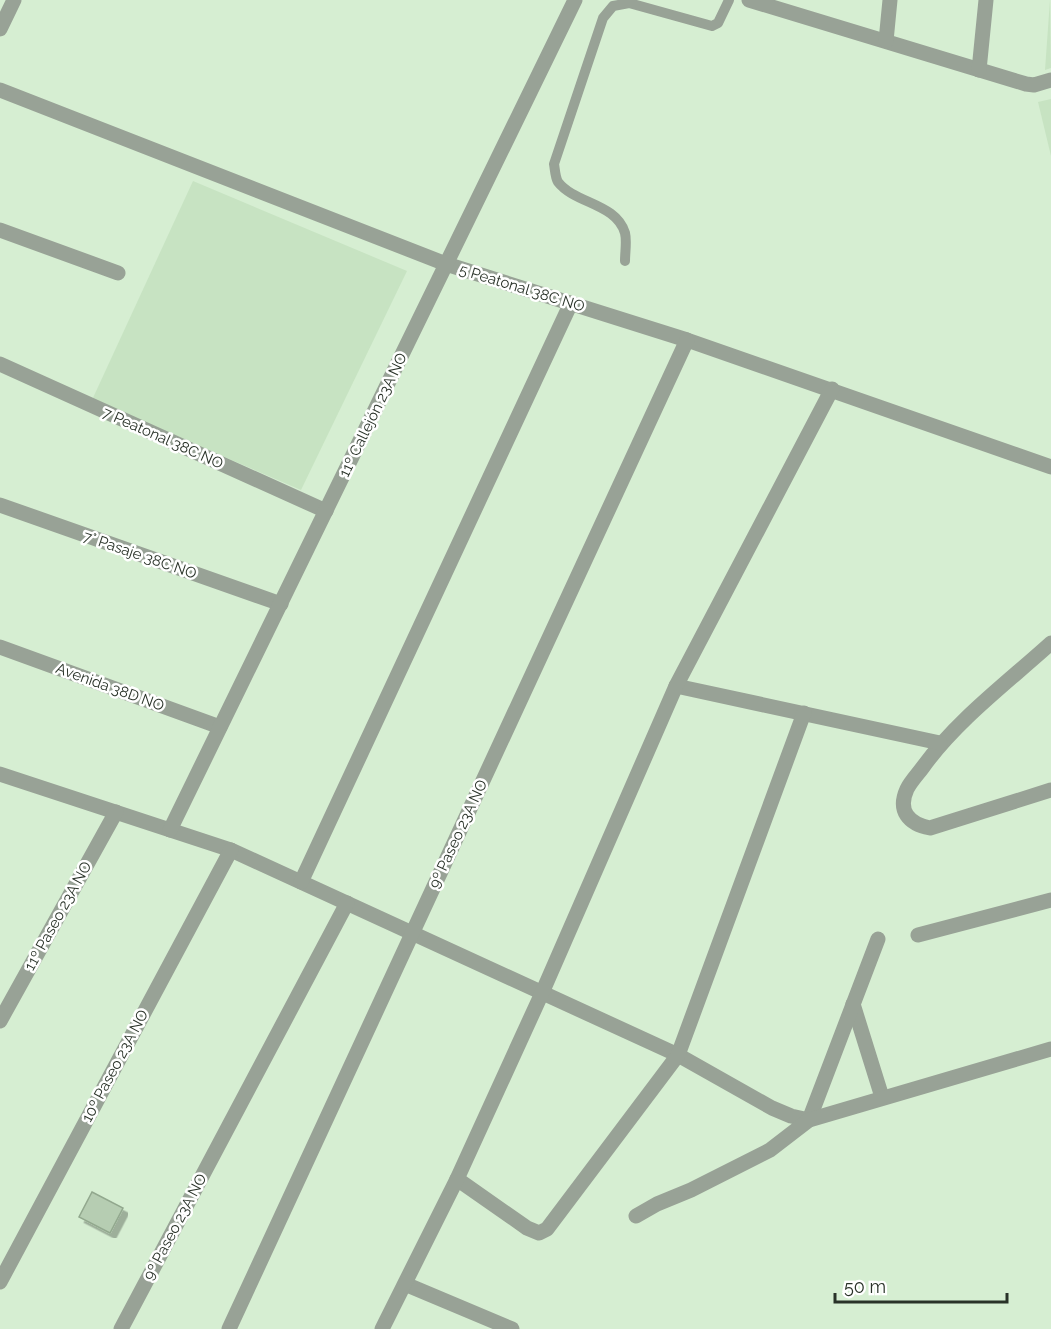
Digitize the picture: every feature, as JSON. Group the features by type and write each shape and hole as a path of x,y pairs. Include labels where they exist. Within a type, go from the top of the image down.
{"street":[{"path":"0,29 14,0"},
{"name":"11º Callejón 23A NO","path":"170,830 575,0"},
{"path":"749,0 780,5 886,42 1030,85 1051,80"},
{"path":"886,42 890,0"},
{"path":"979,70 986,0"},
{"name":"5 Peatonal 38C NO","path":"0,90 446,264 687,339 1051,467"},
{"path":"0,230 118,273"},
{"path":"301,882 571,303"},
{"name":"9º Paseo 23A NO","path":"229,1329 687,339"},
{"name":"7 Peatonal 38C NO","path":"0,364 326,512"},
{"path":"382,1329 457,1179 542,993 676,686 832,389"},
{"name":"7° Pasaje 38C NO","path":"0,505 280,604"},
{"path":"1051,643 940,743 907,789 903,804 907,818 917,826 930,828 1051,790"},
{"name":"Avenida 38D NO","path":"0,647 220,727"},
{"path":"676,686 940,743"},
{"path":"457,1179 527,1228 538,1233 547,1229 678,1055 804,713"},
{"path":"0,774 231,850 678,1055 772,1108 809,1120"},
{"name":"11º Paseo 23A NO","path":"0,1021 116,812"},
{"name":"10º Paseo 23A NO","path":"0,1282 231,850"},
{"path":"918,935 1051,900"},
{"name":"9º Paseo 23A NO","path":"121,1329 347,903"},
{"path":"809,1120 878,939"},
{"path":"853,1004 882,1097"},
{"path":"636,1216 770,1150 809,1120 1051,1049"},
{"path":"405,1284 512,1329"}],"lane":[{"path":"625,261 625,234 620,222 611,213 571,194 557,181 554,164 603,18 613,6 629,3 712,26 718,23 729,0"}],"shaded area":[{"path":"1050,0 1051,68 1045,70"},
{"path":"1051,99 1051,156 1038,102"},
{"path":"193,181 407,271 301,490 92,400"}],"building":[{"path":"92,1192 123,1208 110,1233 79,1217"}]}
